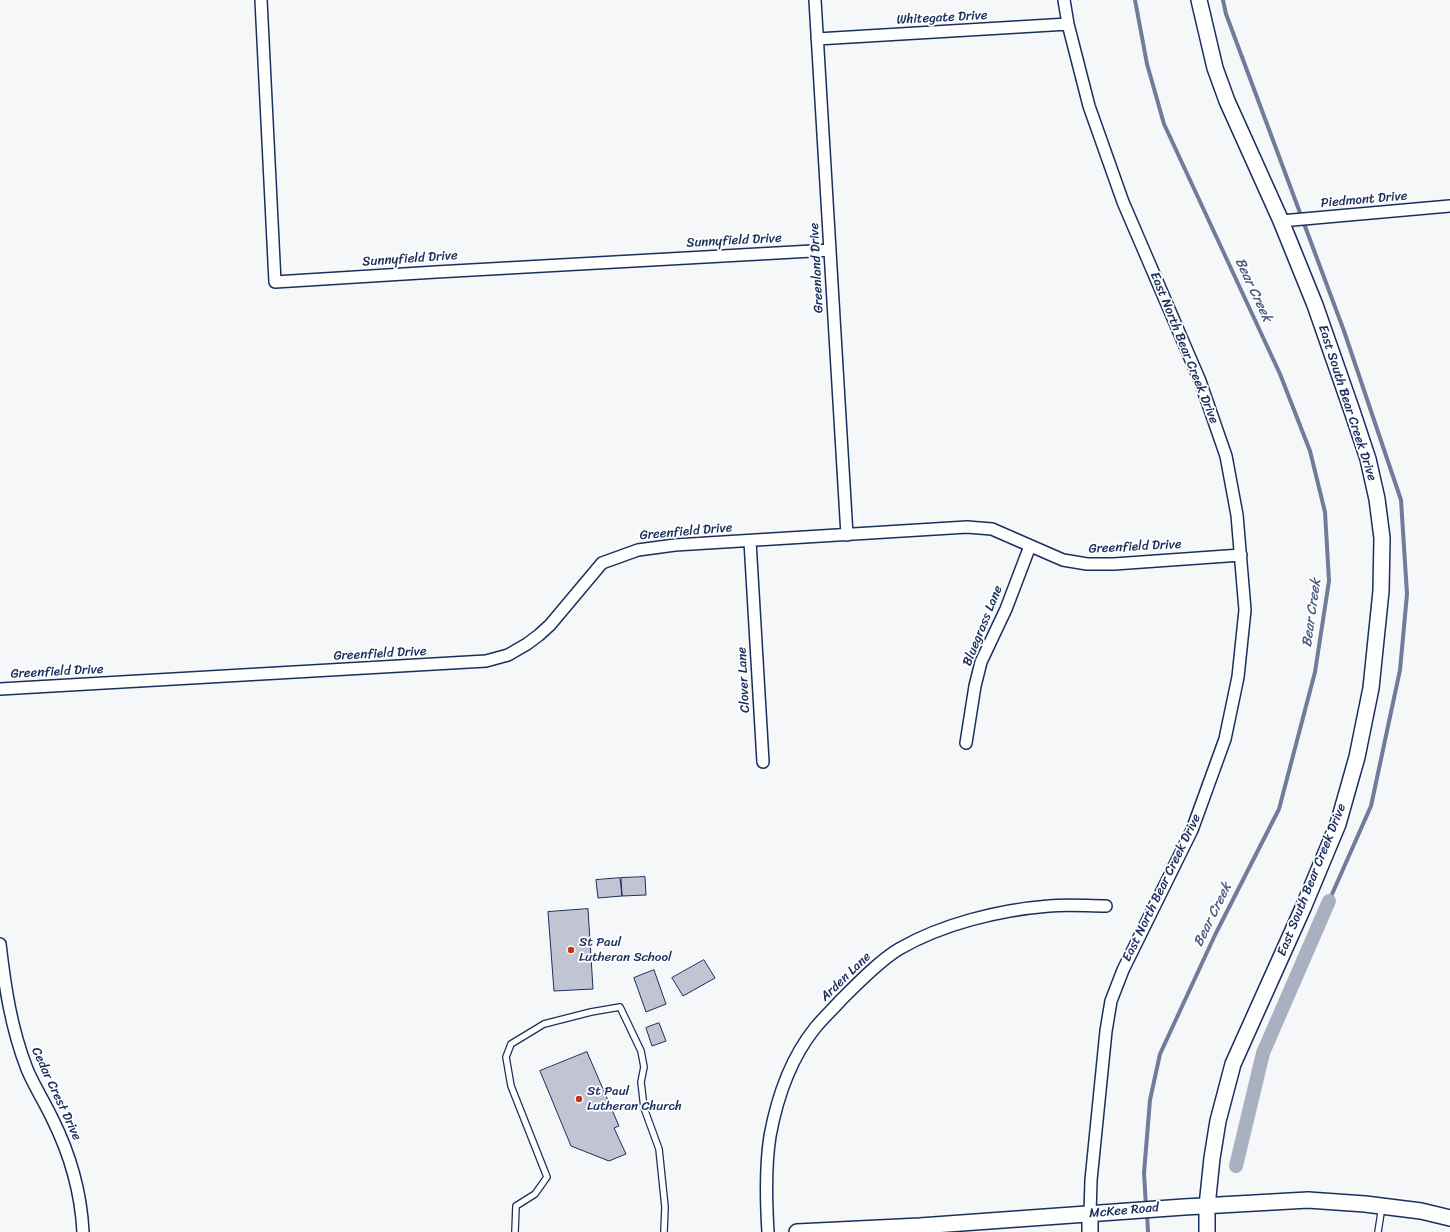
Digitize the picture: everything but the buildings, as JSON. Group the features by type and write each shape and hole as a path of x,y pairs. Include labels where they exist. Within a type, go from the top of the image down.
{"street":[{"name":"Sunnyfield Drive","path":"261,0 275,282 830,250"},
{"name":"Greenland Drive","path":"815,0 846,535"},
{"name":"East North Bear Creek Drive","path":"1064,0 1068,24 1089,106 1123,202 1200,381 1226,456 1237,514 1245,610 1238,677 1225,740 1192,830 1123,970 1111,1001 1106,1031 1091,1180 1090,1232"},
{"name":"East South Bear Creek Drive","path":"1199,0 1215,68 1226,101 1281,221 1315,305 1352,411 1368,459 1377,498 1382,538 1381,591 1371,688 1357,757 1335,831 1303,908 1233,1064 1218,1121 1212,1158 1207,1206 1207,1232"},
{"name":"Whitegate Drive","path":"817,39 1068,24"},
{"name":"Piedmont Drive","path":"1281,221 1450,206"},
{"name":"Greenfield Drive","path":"0,689 486,661 508,655 539,635 550,625 602,563 638,550 675,545 967,527 992,529 1063,560 1087,564 1114,564 1241,555"},
{"name":"Clover Lane","path":"750,541 763,762"},
{"name":"Bluegrass Lane","path":"966,743 975,686 981,662 1006,609 1030,546"},
{"name":"Arden Lane","path":"768,1232 766,1176 767,1155 779,1101 785,1084 804,1045 816,1027 849,992 898,950 932,933 981,917 1011,910 1049,906 1106,906"},
{"name":"Cedar Crest Drive","path":"0,944 8,1006 19,1047 31,1077 52,1117 70,1159 76,1181 83,1232"},
{"name":"McKee Road","path":"798,1232 920,1229 1106,1212 1308,1200 1382,1206 1450,1218"}],"lane":[{"path":"515,1232 516,1206 535,1194 547,1177 511,1086 506,1057 511,1044 544,1024 592,1012 620,1007 641,1051 644,1066 641,1082 644,1108 659,1149 665,1206 664,1232"},
{"path":"1378,1232 1382,1206"}],"waterway":[{"name":"Bear Creek","path":"1135,0 1147,64 1164,124 1280,374 1310,451 1325,512 1329,581 1315,672 1279,809 1215,935 1160,1054 1150,1100 1144,1173 1146,1207"},
{"path":"1223,0 1226,14 1344,331 1401,500 1407,594 1400,670 1371,806 1329,901"},
{"path":"1236,1166 1263,1053 1329,901"},
{"name":"Bear Creek","path":"1147,1213 1148,1232"}],"place":[{"name":"St Paul Lutheran School","path":"571,950"},
{"name":"St Paul Lutheran Church","path":"579,1099"}]}
